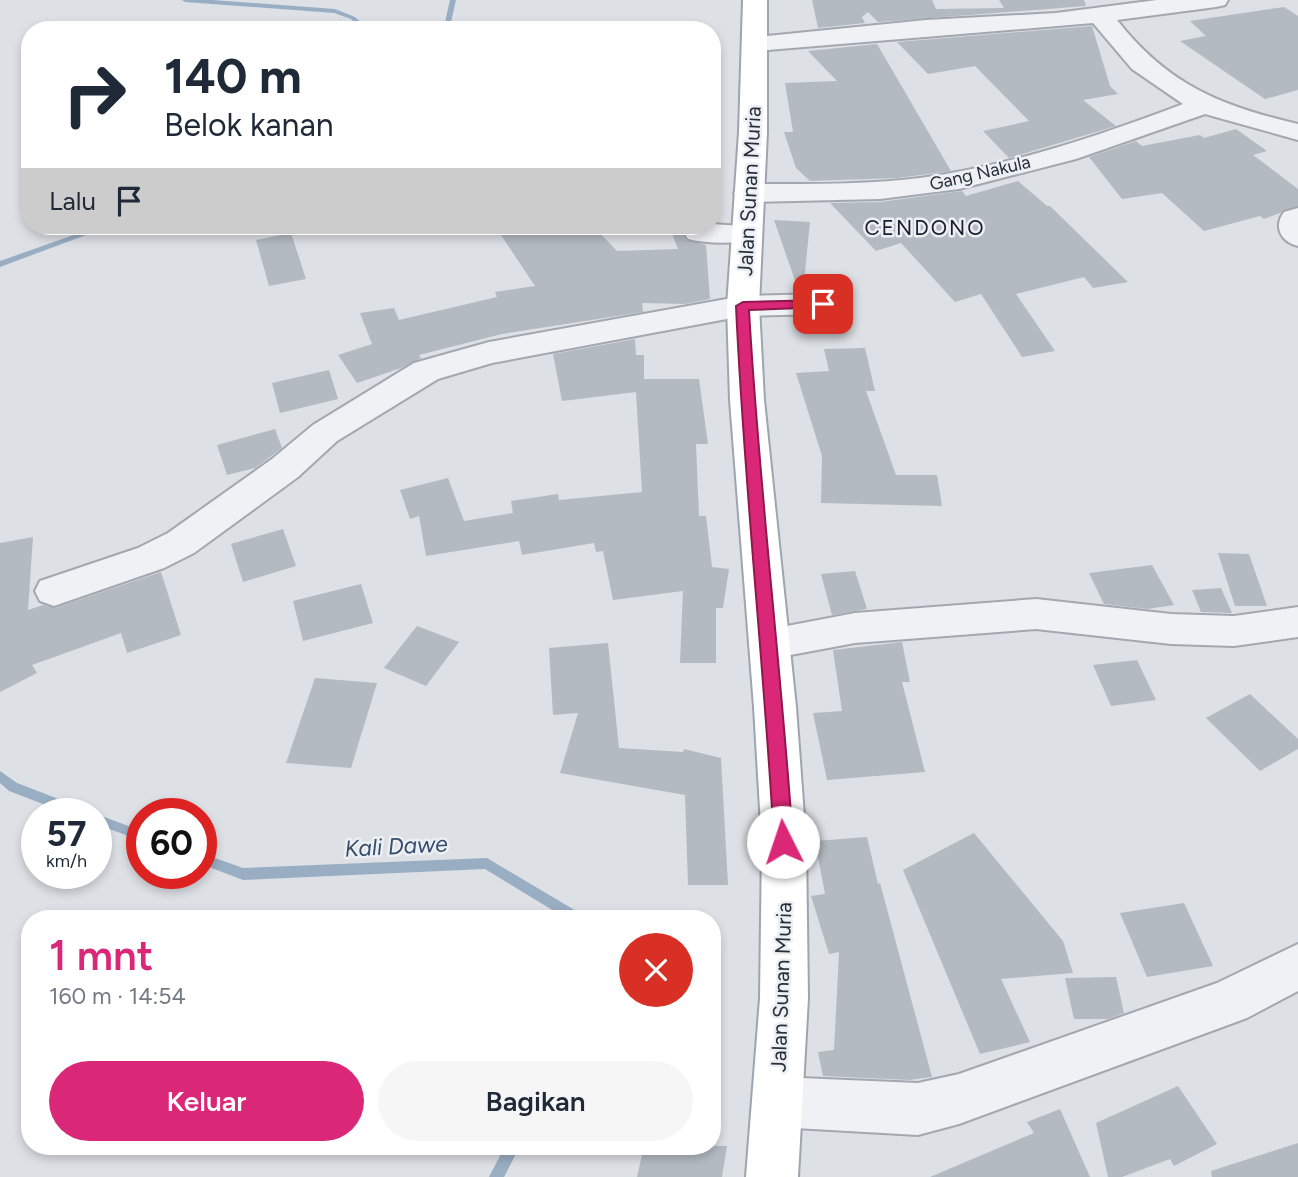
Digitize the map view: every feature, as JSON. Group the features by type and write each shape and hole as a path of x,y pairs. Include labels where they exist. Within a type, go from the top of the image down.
{"main road":[{"name":"Jalan Sunan Muria","path":"755,0 753,132 745,233 743,306 748,414 769,643 783,842 783,999 772,1177"}],"street":[{"path":"755,43 1100,15 1206,1"},
{"path":"1100,15 1139,62 1161,80 1204,105 1298,132"},
{"name":"Gang Nakula","path":"748,193 909,187 980,175 1140,130 1204,105"},
{"path":"1298,217 1294,218 1294,233 1298,237"},
{"path":"721,233 745,233"},
{"path":"54,591 151,558 181,543 285,468 325,433 426,371 489,353 743,306 823,304"},
{"path":"769,643 855,628 1036,614 1171,629 1234,631 1298,622"},
{"path":"777,1102 918,1109 959,1099 1230,1002 1298,966"}],"building":[{"path":"812,0 932,0 936,9 1004,8 999,0 1084,0 1086,6 878,22 868,12 862,17 865,23 818,28"},
{"path":"1284,7 1298,16 1298,90 1265,99 1180,41 1206,36 1190,21"},
{"path":"1092,26 1110,86 1118,94 1083,100 1116,126 1009,158 983,131 1029,121 975,66 928,74 897,42"},
{"path":"877,44 951,171 898,178 810,181 796,168 784,132 793,132 785,83 837,81 808,51"},
{"path":"1236,129 1267,151 1253,155 1298,189 1298,206 1264,219 1260,216 1204,231 1162,193 1122,199 1089,157 1136,141 1142,146 1200,135 1204,138"},
{"path":"1018,181 1050,206 1128,282 1093,288 1084,277 1016,294 1055,351 1022,357 981,294 955,302 901,243 876,251 830,203 880,202 962,191 966,196"},
{"path":"774,220 810,222 803,292 799,292"},
{"path":"292,235 306,279 269,286 256,240"},
{"path":"501,235 602,235 617,251 678,249 673,235 683,235 686,240 706,245 710,299 685,304 642,303 643,312 502,334 419,355 421,358 401,368 357,383 338,355 372,344 360,313 394,308 399,320 497,297 495,292 535,286"},
{"path":"635,339 636,355 644,355 644,379 699,379 708,444 696,444 699,516 706,516 712,567 729,569 723,608 716,608 716,663 680,663 683,591 613,600 603,551 596,552 594,543 522,555 519,541 426,556 419,516 410,519 400,490 448,478 464,521 513,513 511,501 558,494 559,500 642,492 636,392 562,401 553,354"},
{"path":"865,348 875,391 866,391 896,475 937,475 942,506 821,503 822,456 796,373 829,371 824,349"},
{"path":"329,370 338,399 280,413 272,383"},
{"path":"275,429 282,448 255,468 227,475 217,445"},
{"path":"283,529 296,566 243,582 231,544"},
{"path":"33,537 28,610 43,605 55,608 161,572 181,635 127,653 121,633 32,665 37,673 0,692 0,543"},
{"path":"1218,553 1249,554 1267,606 1235,606"},
{"path":"1152,565 1174,605 1147,609 1104,604 1089,573"},
{"path":"855,571 867,609 832,615 821,574"},
{"path":"361,584 373,623 303,641 293,601"},
{"path":"1221,588 1232,613 1201,612 1192,590"},
{"path":"417,626 459,642 426,686 384,668"},
{"path":"902,642 910,682 902,682 925,772 827,780 813,713 842,711 833,650"},
{"path":"608,643 619,748 683,752 684,749 721,758 728,885 688,885 685,795 560,773 578,713 553,715 549,648"},
{"path":"1137,660 1156,700 1111,706 1093,665"},
{"path":"315,678 377,683 351,768 286,763"},
{"path":"1250,694 1298,739 1298,749 1260,771 1206,718"},
{"path":"974,833 1063,941 1073,973 1001,979 1030,1042 980,1054 903,870"},
{"path":"867,837 932,1077 910,1080 823,1076 818,1052 834,1050 839,952 829,954 811,896 825,894 815,841"},
{"path":"1184,903 1213,966 1147,977 1120,913"},
{"path":"1116,977 1124,1013 1108,1019 1074,1019 1065,978"},
{"path":"1178,1086 1217,1144 1174,1166 1170,1159 1122,1177 1108,1177 1096,1123"},
{"path":"1060,1109 1090,1177 930,1177 1034,1133 1027,1122"},
{"path":"1298,1143 1298,1177 1212,1177 1211,1171"},
{"path":"721,1146 727,1146 722,1177 637,1177 642,1155 721,1155"}],"waterway":[{"name":"Kali Dawe","path":"185,0 335,11 356,21"},
{"name":"Kali Dawe","path":"448,21 453,0"},
{"name":"Kali Dawe","path":"0,264 81,235"},
{"name":"Kali Dawe","path":"0,776 13,787 42,798"},
{"name":"Kali Dawe","path":"112,825 126,830"},
{"name":"Kali Dawe","path":"217,864 243,874 487,863 564,910"},
{"name":"Kali Dawe","path":"496,1177 508,1155"}],"district":[{"name":"CENDONO","path":"925,227"}],"route":[{"path":"783,842 775,707 749,427 743,306 823,304"}]}
